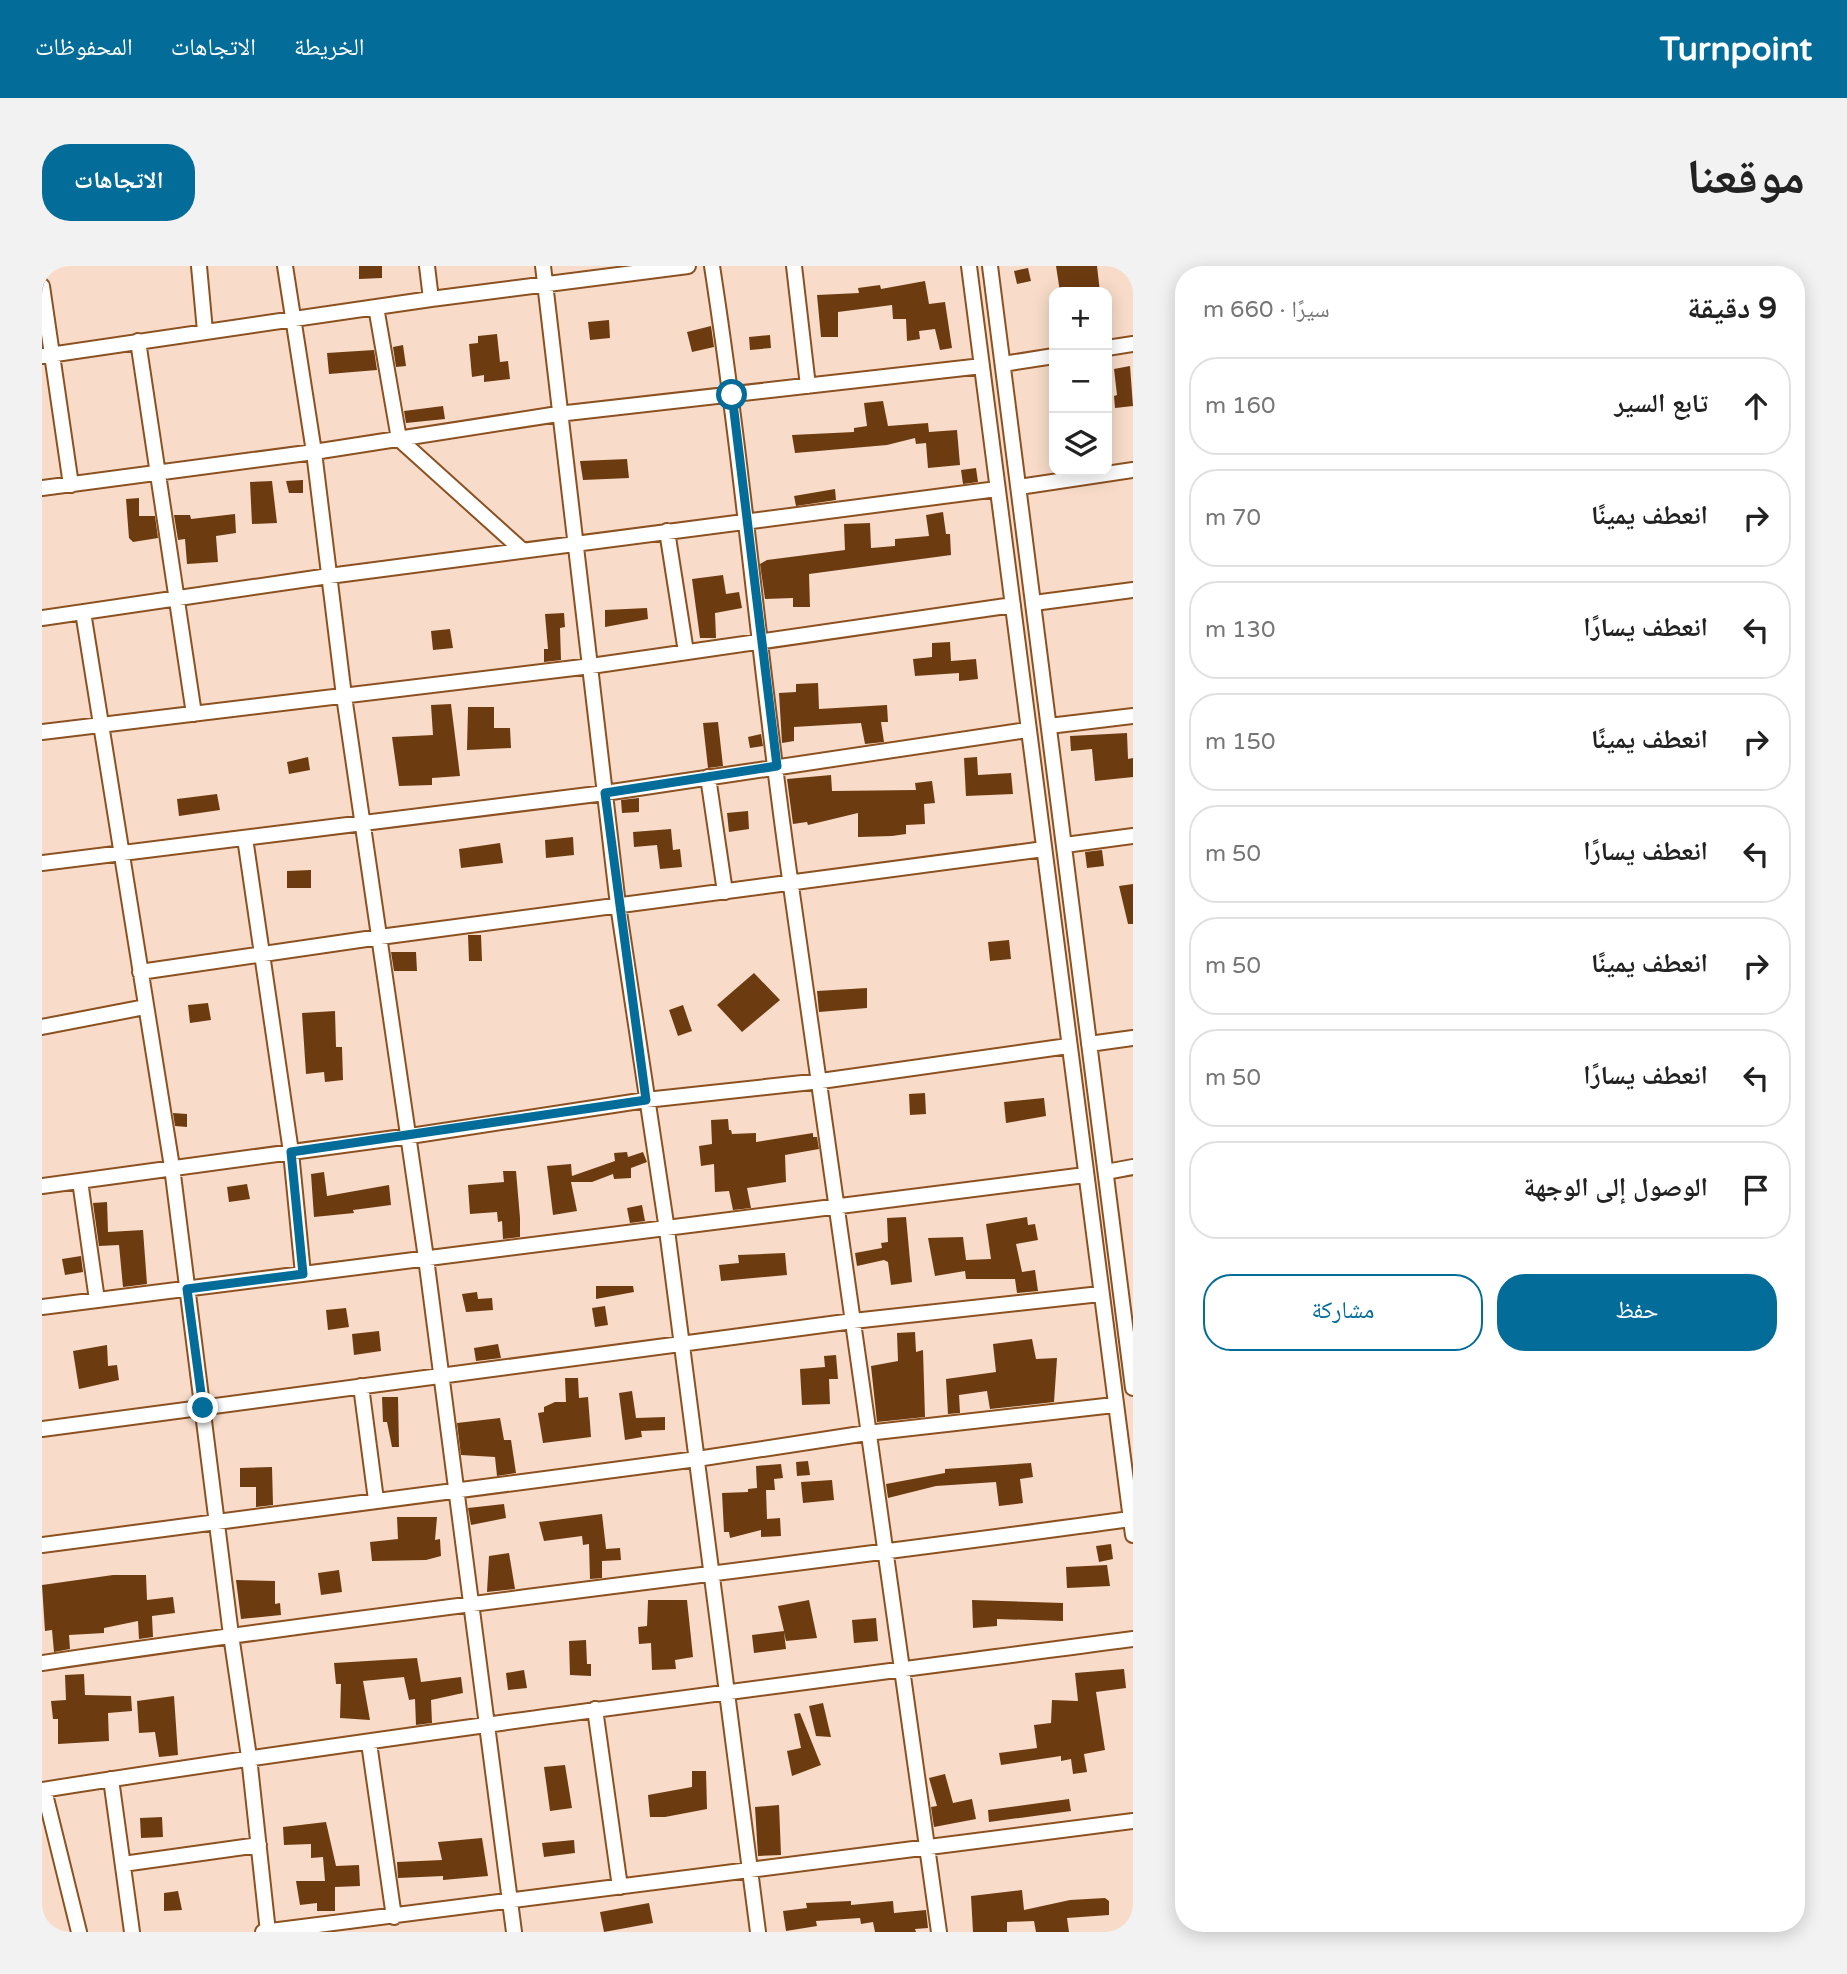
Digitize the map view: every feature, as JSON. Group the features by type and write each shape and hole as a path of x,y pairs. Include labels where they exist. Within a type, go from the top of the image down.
{"street":[{"path":"199,266 205,331"},
{"path":"285,266 314,452 362,822 410,1136 454,1490 514,1932"},
{"path":"427,266 430,299"},
{"path":"543,266 558,414 591,666 618,905 667,1230 748,1872 758,1932"},
{"path":"47,355 292,318 688,266"},
{"path":"712,266 732,395 790,883 839,1206 867,1433 939,1932"},
{"path":"794,266 808,386"},
{"path":"969,266 1114,1405 1133,1535"},
{"path":"990,266 1088,1044 1106,1172 1127,1290 1133,1388"},
{"path":"42,286 47,355 71,485"},
{"path":"376,307 399,439 522,550"},
{"path":"138,341 194,714"},
{"path":"1112,347 1133,344"},
{"path":"1003,364 1049,357"},
{"path":"42,488 314,452 558,414 982,366"},
{"path":"1019,487 1133,470"},
{"path":"42,618 329,576 997,489"},
{"path":"667,531 686,652"},
{"path":"1034,603 1133,590"},
{"path":"42,733 591,666 1013,605"},
{"path":"83,612 172,1167 216,1521 249,1758 267,1932 1133,1821"},
{"path":"1049,726 1133,716"},
{"path":"42,863 605,793 1027,730"},
{"path":"708,777 725,892"},
{"path":"1065,845 1133,836"},
{"path":"245,838 291,1152 303,1274"},
{"path":"140,972 380,937 1044,849"},
{"path":"42,1027 145,1007"},
{"path":"1088,1044 1133,1038"},
{"path":"42,1186 410,1136 646,1100 821,1081 1068,1046"},
{"path":"1106,1172 1133,1167"},
{"path":"42,1307 1085,1175"},
{"path":"80,1181 97,1300"},
{"path":"42,1429 853,1321 1100,1294"},
{"path":"361,1386 376,1500"},
{"path":"42,1545 697,1459 867,1433 1114,1405"},
{"path":"42,1663 231,1635 712,1576 1130,1519"},
{"path":"79,1932 43,1790 595,1709 1133,1639"},
{"path":"595,1709 620,1887"},
{"path":"369,1743 394,1917"},
{"path":"111,1779 132,1932"},
{"path":"123,1864 259,1845"}],"building":[{"path":"359,266 382,266 382,278 359,279"},
{"path":"1056,266 1097,266 1099,287 1059,287"},
{"path":"1028,268 1031,281 1017,284 1014,271"},
{"path":"925,281 929,304 945,302 952,348 940,350 935,329 919,331 920,339 907,341 906,319 893,319 892,305 838,312 838,337 821,337 817,295 859,293 858,288 880,285 881,289"},
{"path":"609,320 610,338 590,340 588,322"},
{"path":"711,326 714,347 692,352 687,332"},
{"path":"497,334 500,362 508,361 510,379 484,382 484,375 472,377 469,344 478,343 478,336"},
{"path":"770,335 771,348 750,350 749,337"},
{"path":"403,345 406,366 396,367 393,347"},
{"path":"374,350 377,370 329,374 327,353"},
{"path":"1130,366 1133,406 1115,408 1114,396 1117,395 1114,369"},
{"path":"883,401 888,426 928,423 929,432 957,430 960,465 928,468 926,443 916,444 915,438 887,445 795,453 792,435 854,432 854,428 867,426 864,403"},
{"path":"443,406 445,419 406,423 404,411"},
{"path":"627,459 629,478 583,480 580,461"},
{"path":"976,468 978,482 963,484 961,470"},
{"path":"303,480 303,493 289,493 286,481"},
{"path":"272,481 277,523 252,524 250,482"},
{"path":"835,489 836,500 796,506 794,496"},
{"path":"139,498 139,516 155,516 158,538 133,542 129,538 126,499"},
{"path":"943,512 946,534 950,534 951,555 809,574 810,607 793,607 793,598 765,599 760,564 767,560 845,550 844,524 870,523 871,548 895,546 895,539 929,536 926,515"},
{"path":"235,514 236,533 216,536 218,562 187,564 185,539 178,540 174,515 190,515 191,519"},
{"path":"723,575 726,594 739,592 742,608 715,613 716,638 700,638 692,579"},
{"path":"647,608 648,619 605,627 605,610"},
{"path":"564,613 565,627 560,628 561,660 544,662 544,649 548,649 545,614"},
{"path":"450,629 453,648 433,650 431,631"},
{"path":"950,642 951,661 976,659 978,679 959,681 959,673 915,676 913,659 932,657 932,643"},
{"path":"818,683 819,709 887,705 888,722 881,722 884,742 865,744 861,723 794,727 794,741 782,743 779,693 796,692 796,684"},
{"path":"451,704 460,776 432,778 432,785 399,786 392,737 433,735 431,705"},
{"path":"468,707 494,707 494,728 510,728 511,748 467,750"},
{"path":"718,722 723,766 708,768 703,723"},
{"path":"1127,733 1128,759 1133,758 1133,777 1095,781 1092,749 1071,751 1070,736"},
{"path":"761,734 763,746 750,748 748,737"},
{"path":"308,757 310,770 289,774 287,762"},
{"path":"977,757 978,775 1011,773 1013,794 966,796 964,758"},
{"path":"831,775 832,791 916,790 915,783 932,781 935,803 924,804 925,824 906,825 906,834 858,837 858,813 808,825 807,822 793,824 787,779"},
{"path":"217,794 220,810 179,816 177,799"},
{"path":"639,798 639,812 622,813 621,800"},
{"path":"748,811 749,829 729,832 727,813"},
{"path":"671,829 673,850 680,849 682,867 660,869 657,845 634,847 633,832"},
{"path":"573,837 574,855 546,858 545,840"},
{"path":"500,843 503,863 461,868 459,849"},
{"path":"1102,850 1104,866 1087,868 1085,852"},
{"path":"311,870 311,888 287,888 287,871"},
{"path":"1133,884 1133,924 1128,924 1119,886"},
{"path":"468,935 481,935 482,961 469,961"},
{"path":"1009,940 1011,959 990,961 988,942"},
{"path":"391,952 416,952 417,971 394,971"},
{"path":"754,973 780,1000 742,1032 717,1005"},
{"path":"867,988 867,1008 819,1012 817,991"},
{"path":"208,1003 211,1020 190,1023 188,1005"},
{"path":"683,1005 692,1031 678,1036 669,1010"},
{"path":"335,1011 336,1047 342,1047 343,1080 325,1082 324,1072 306,1074 302,1013"},
{"path":"925,1093 926,1114 910,1115 909,1094"},
{"path":"1044,1098 1046,1116 1006,1123 1004,1102"},
{"path":"173,1113 187,1114 187,1127 175,1126"},
{"path":"728,1119 732,1134 756,1133 756,1142 813,1133 813,1137 817,1137 819,1149 785,1155 786,1182 747,1188 751,1208 733,1210 729,1191 715,1192 714,1164 701,1166 699,1146 712,1144 711,1120"},
{"path":"627,1152 628,1157 643,1152 647,1162 631,1168 631,1178 614,1179 613,1174 592,1182 571,1182 577,1211 553,1215 547,1166 571,1164 572,1176 615,1161 614,1153"},
{"path":"503,1171 516,1171 520,1237 503,1239 502,1221 498,1222 497,1212 470,1214 468,1185 504,1182"},
{"path":"324,1172 327,1196 389,1185 391,1205 353,1210 354,1213 314,1217 311,1174"},
{"path":"247,1184 250,1199 229,1202 227,1187"},
{"path":"107,1202 108,1232 143,1230 147,1284 123,1287 119,1245 99,1246 93,1203"},
{"path":"642,1205 645,1221 630,1223 627,1208"},
{"path":"906,1217 912,1282 891,1285 888,1262 884,1260 857,1266 855,1253 882,1248 881,1243 888,1242 887,1218"},
{"path":"1027,1217 1028,1225 1035,1224 1038,1240 1016,1244 1022,1272 1035,1270 1038,1291 1017,1293 1015,1279 966,1279 965,1271 935,1276 928,1238 963,1237 966,1260 991,1259 986,1224"},
{"path":"785,1253 787,1275 721,1281 719,1265 739,1263 738,1255"},
{"path":"81,1256 83,1272 65,1275 62,1259"},
{"path":"596,1286 633,1286 634,1292 596,1299"},
{"path":"477,1292 478,1299 492,1298 493,1310 466,1312 462,1294"},
{"path":"605,1306 608,1325 595,1327 592,1308"},
{"path":"346,1308 349,1327 328,1330 326,1310"},
{"path":"379,1331 381,1351 354,1355 352,1334"},
{"path":"915,1332 916,1352 923,1350 925,1417 877,1422 871,1366 898,1361 897,1333"},
{"path":"1032,1339 1036,1359 1057,1358 1054,1402 990,1409 987,1391 959,1395 960,1413 948,1414 946,1379 996,1372 993,1344"},
{"path":"498,1344 501,1358 476,1361 474,1348"},
{"path":"107,1345 108,1366 117,1365 119,1380 79,1389 73,1351"},
{"path":"836,1355 838,1379 829,1379 830,1404 802,1405 800,1369 825,1367 824,1356"},
{"path":"565,1378 578,1378 579,1398 588,1397 591,1437 543,1443 538,1413 544,1412 544,1407 555,1402 566,1402"},
{"path":"632,1391 636,1418 665,1417 665,1430 641,1431 642,1437 625,1440 619,1393"},
{"path":"382,1397 398,1397 399,1447 392,1447 387,1422 383,1422"},
{"path":"500,1418 504,1440 511,1440 516,1473 497,1476 495,1457 461,1455 457,1423"},
{"path":"808,1461 810,1475 797,1476 796,1462"},
{"path":"1031,1463 1033,1477 1020,1479 1023,1503 999,1506 996,1482 936,1486 888,1498 886,1484 945,1473 945,1469"},
{"path":"781,1464 783,1478 774,1479 775,1490 766,1490 767,1519 780,1518 781,1536 761,1537 761,1530 730,1538 729,1532 724,1532 722,1493 748,1492 748,1489 757,1488 756,1466"},
{"path":"272,1467 273,1505 256,1507 256,1487 240,1487 240,1468"},
{"path":"832,1480 834,1500 803,1503 801,1482"},
{"path":"504,1504 506,1518 471,1525 468,1508"},
{"path":"602,1514 606,1549 620,1548 621,1560 602,1561 602,1578 590,1579 589,1544 583,1545 582,1536 544,1541 539,1522"},
{"path":"397,1517 437,1517 435,1540 440,1539 441,1556 426,1560 372,1561 370,1542 398,1539"},
{"path":"1111,1544 1113,1559 1099,1562 1096,1546"},
{"path":"509,1553 515,1589 487,1592 489,1556"},
{"path":"1107,1565 1110,1586 1067,1588 1066,1567"},
{"path":"339,1570 342,1592 321,1595 318,1573"},
{"path":"113,1575 146,1575 147,1600 173,1597 175,1613 152,1616 153,1637 139,1639 138,1621 104,1628 104,1633 69,1635 70,1649 54,1652 52,1630 45,1631 42,1585"},
{"path":"236,1580 275,1581 275,1604 280,1603 281,1615 241,1619"},
{"path":"648,1600 687,1600 693,1657 675,1660 676,1669 652,1670 651,1643 639,1644 638,1627 647,1626"},
{"path":"809,1600 817,1638 786,1641 784,1632 786,1649 754,1653 752,1635 784,1631 778,1606"},
{"path":"972,1600 1063,1603 1063,1621 997,1619 997,1626 973,1628"},
{"path":"876,1618 878,1641 854,1643 852,1620"},
{"path":"586,1640 587,1664 591,1664 591,1676 570,1675 569,1641"},
{"path":"417,1658 421,1682 461,1677 463,1693 431,1700 432,1723 416,1725 415,1699 409,1700 404,1677 363,1681 370,1720 340,1718 341,1684 336,1684 334,1663"},
{"path":"1124,1669 1126,1688 1096,1692 1105,1750 1084,1754 1087,1772 1073,1774 1071,1759 1061,1761 1061,1756 1001,1765 999,1753 1037,1748 1034,1725 1051,1723 1052,1700 1078,1701 1075,1673"},
{"path":"524,1670 527,1688 508,1690 506,1673"},
{"path":"84,1674 85,1695 131,1696 132,1711 108,1713 109,1741 58,1744 58,1719 53,1719 51,1701 66,1700 65,1675"},
{"path":"174,1696 178,1755 159,1757 155,1732 139,1733 137,1701"},
{"path":"823,1703 831,1737 816,1736 809,1706"},
{"path":"800,1713 821,1765 792,1776 787,1751 801,1748 794,1714"},
{"path":"565,1765 572,1808 550,1811 544,1767"},
{"path":"692,1771 706,1771 707,1809 650,1817 648,1795 692,1787"},
{"path":"945,1774 953,1803 972,1799 976,1819 934,1827 931,1807 937,1806 929,1778"},
{"path":"1069,1799 1071,1811 989,1822 988,1810"},
{"path":"779,1805 781,1855 758,1856 755,1807"},
{"path":"162,1817 163,1837 141,1838 140,1818"},
{"path":"326,1822 336,1866 359,1865 360,1886 335,1887 335,1911 317,1911 317,1903 300,1905 296,1881 325,1881 323,1857 311,1858 311,1844 284,1845 283,1827"},
{"path":"482,1838 488,1876 443,1880 443,1876 398,1878 397,1862 442,1860 438,1842"},
{"path":"574,1840 575,1853 544,1857 542,1843"},
{"path":"1022,1890 1024,1910 1070,1900 1105,1898 1109,1901 1109,1915 1067,1918 1069,1932 1036,1932 1034,1921 1007,1922 1007,1932 973,1932 971,1896"},
{"path":"178,1891 182,1910 164,1911 164,1893"},
{"path":"851,1901 851,1905 893,1901 894,1913 926,1910 928,1928 915,1929 916,1932 875,1932 873,1922 861,1924 860,1918 816,1921 817,1926 786,1931 783,1911 807,1908 806,1903"},
{"path":"649,1903 653,1923 604,1932 600,1912"}],"route":[{"path":"203,1408 187,1289 303,1274 291,1152 646,1100 605,793 777,766 732,395"}]}
